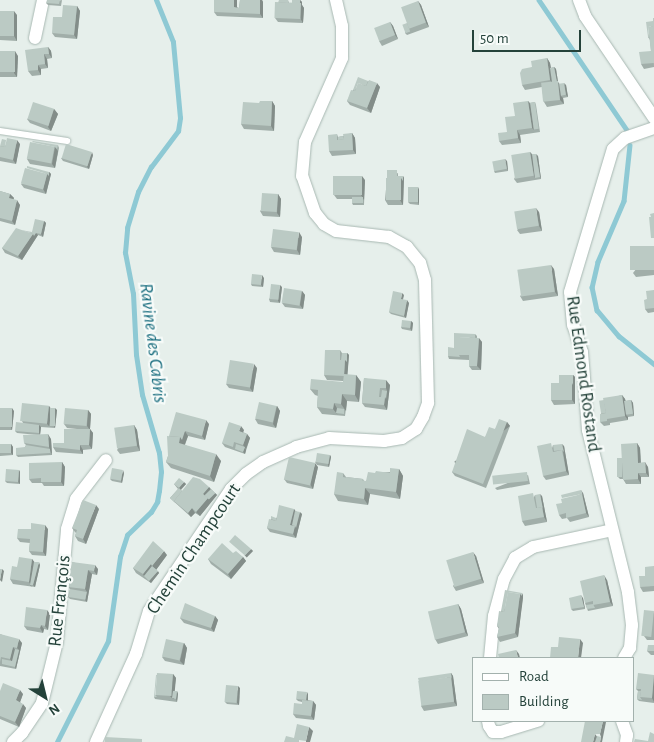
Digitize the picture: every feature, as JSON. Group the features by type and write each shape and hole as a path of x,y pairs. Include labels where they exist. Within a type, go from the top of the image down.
{"street":[{"path":"35,38 43,0"},
{"name":"Chemin Champcourt","path":"96,742 136,654 149,612 231,489 246,474 263,462 296,447 329,438 384,441 402,438 416,429 426,410 428,403 425,280 420,263 407,248 389,237 336,231 324,224 315,213 302,176 305,142 342,58 342,26 336,0"},
{"path":"579,0 585,16 654,118"},
{"name":"Rue Edmond Rostand","path":"625,657 630,648 632,625 628,592 588,430 582,352 574,325 570,292 613,149 626,138 654,128"},
{"name":"Rue François","path":"13,742 22,733 42,703 57,642 67,528 76,498 106,460"},
{"path":"490,657 494,616 504,579 515,558 533,547 612,530"},
{"path":"488,722 494,732 501,732 535,722"},
{"path":"622,722 627,735 626,742"}],"lane":[{"path":"0,131 67,141"}],"building":[{"path":"47,0 60,0 59,4 46,3"},
{"path":"214,0 234,0 234,7 239,8 240,0 260,0 260,14 214,12"},
{"path":"279,0 288,0 288,3 279,2"},
{"path":"292,0 300,0 300,3 292,3"},
{"path":"418,1 426,23 409,29 401,7"},
{"path":"275,2 301,3 300,19 274,18"},
{"path":"63,5 77,6 74,35 52,33 53,17 62,17"},
{"path":"0,11 14,11 14,36 0,36"},
{"path":"653,18 654,63 641,64 639,52 651,51 648,27 653,26"},
{"path":"653,21 653,26 648,27 648,37 646,22"},
{"path":"390,22 395,35 379,41 374,28"},
{"path":"407,23 410,31 406,33 402,25"},
{"path":"48,47 49,54 44,54 45,64 38,65 38,70 28,71 25,50"},
{"path":"0,51 15,51 15,72 0,72"},
{"path":"547,58 550,80 522,85 520,73 522,69 532,67 531,61"},
{"path":"554,67 557,82 552,82 550,68"},
{"path":"358,77 368,81 366,86 358,83 355,91 353,90"},
{"path":"369,80 377,83 367,108 347,101 351,90 355,91 358,83 366,86"},
{"path":"558,81 560,100 543,102 541,83"},
{"path":"564,83 566,95 561,96 559,84"},
{"path":"260,101 272,101 271,126 241,124 243,102 259,103"},
{"path":"528,101 532,128 517,130 518,138 499,141 498,133 507,132 505,117 515,116 513,103"},
{"path":"33,102 54,109 48,126 27,119"},
{"path":"535,102 539,129 534,129 530,103"},
{"path":"352,133 353,150 329,151 328,135 337,134 337,140 344,139 343,134"},
{"path":"343,136 344,139 338,140 338,137"},
{"path":"7,138 17,140 13,160 0,157 0,146 5,147"},
{"path":"2,139 6,140 5,147 0,146"},
{"path":"33,141 58,145 57,149"},
{"path":"30,142 55,147 51,163 27,159"},
{"path":"66,144 92,152 87,166 62,158"},
{"path":"530,152 534,176 515,179 511,155"},
{"path":"532,154 536,154 540,177 535,178"},
{"path":"505,159 507,169 494,171 492,161"},
{"path":"27,166 49,172 49,176 27,168"},
{"path":"25,168 47,174 43,189 21,183"},
{"path":"387,170 397,170 397,176 403,176 403,181 401,178 387,178"},
{"path":"333,176 362,176 362,195 333,195"},
{"path":"386,178 401,178 401,200 386,200"},
{"path":"408,187 418,187 418,202 408,202"},
{"path":"0,191 10,194 9,198 17,200 12,221 0,218"},
{"path":"262,193 278,194 277,212 261,211"},
{"path":"352,197 363,197 363,203 352,203"},
{"path":"536,208 539,226 517,229 514,211"},
{"path":"649,217 654,217 654,238 651,238"},
{"path":"35,219 44,221 41,234 36,233 34,236 21,230 32,232"},
{"path":"16,228 33,234 18,256 2,248"},
{"path":"273,229 299,232 297,250 271,247"},
{"path":"630,246 654,246 654,270 630,270"},
{"path":"551,265 555,292 521,296 517,270"},
{"path":"252,274 262,275 261,285 251,284"},
{"path":"271,284 280,285 278,300 269,299"},
{"path":"284,288 302,291 299,306 282,303"},
{"path":"654,290 654,308 645,309 646,291"},
{"path":"393,291 402,293 401,299 407,300 404,316 389,312"},
{"path":"402,320 411,321 410,328 401,327"},
{"path":"454,333 475,334 475,338 459,337 460,357 448,356 448,347 454,348"},
{"path":"459,337 479,338 477,366 469,366 469,355 459,355"},
{"path":"325,350 340,350 340,360 345,360 344,376 324,375"},
{"path":"342,353 347,353 347,362 341,360"},
{"path":"230,360 254,364 250,387 226,384"},
{"path":"344,374 356,375 355,395 342,394 341,404 334,403 333,409 317,407 318,390 310,389 311,379 343,382"},
{"path":"559,375 573,375 573,385 572,383 559,383"},
{"path":"364,378 386,380 386,388 380,388 379,397 385,397 384,405 362,403"},
{"path":"551,383 572,383 572,400 551,400"},
{"path":"382,390 387,391 386,399 381,397"},
{"path":"622,395 625,416 600,422 600,414 606,413 603,398"},
{"path":"604,400 606,413 601,414 599,401"},
{"path":"631,400 633,414 626,415 624,401"},
{"path":"259,402 277,406 273,423 255,419"},
{"path":"22,403 49,406 47,424 20,421"},
{"path":"0,408 12,408 12,427 0,427"},
{"path":"50,408 55,408 55,426 50,426"},
{"path":"65,408 88,410 87,426 64,424"},
{"path":"337,408 344,409 344,414 336,413"},
{"path":"176,412 206,420 202,436 185,431 182,440 180,437 169,436"},
{"path":"499,419 507,422 483,484 452,472 467,429 485,437 489,427 495,429"},
{"path":"16,422 39,425 39,433 15,431"},
{"path":"229,422 241,426 239,431 247,434 243,445 234,442 233,447 222,443"},
{"path":"134,425 137,446 117,449 114,428"},
{"path":"64,429 90,429 89,445 80,445 80,450 53,447 53,443 64,443"},
{"path":"48,434 49,447 24,443 23,435"},
{"path":"167,436 180,437 179,443 216,454 210,476 166,462 168,456"},
{"path":"551,443 553,452 562,450 566,471 543,476 537,446"},
{"path":"637,443 638,463 645,462 646,473 638,473 638,479 623,480 621,444"},
{"path":"0,444 11,444 11,453 0,453"},
{"path":"236,444 245,447 243,452 235,449"},
{"path":"562,444 564,452 562,450 554,451 553,445"},
{"path":"26,445 50,449 50,453 16,455 16,448 25,447"},
{"path":"317,453 330,455 328,464 316,462"},
{"path":"289,457 315,463 310,485 284,479"},
{"path":"617,458 622,458 622,477 617,477"},
{"path":"62,462 61,482 41,482 41,478 29,479 29,463"},
{"path":"112,468 123,470 121,481 110,479"},
{"path":"390,468 399,469 396,492 365,488 364,499 334,494 337,472 343,473 343,477 366,481 368,472 390,473"},
{"path":"6,469 19,470 18,482 5,481"},
{"path":"527,472 528,481 493,485 492,476"},
{"path":"193,477 200,479 209,487 203,494 208,498 196,512 192,508 188,513 174,501"},
{"path":"346,477 363,479 362,481"},
{"path":"179,478 184,482 179,488 174,484"},
{"path":"179,488 182,491 174,501 175,503 170,498"},
{"path":"211,489 215,493 209,500 205,495"},
{"path":"581,490 583,496 582,494 562,498 561,495"},
{"path":"533,493 536,508 542,507 544,517 522,521 518,496"},
{"path":"540,494 543,509 542,507 537,508 535,495"},
{"path":"582,494 586,513 566,518 566,513 559,515 556,504 562,503 561,499"},
{"path":"83,500 96,505 83,539 75,536 77,530 72,528"},
{"path":"279,505 294,509 290,525 295,526 293,534 267,528 269,519 276,521"},
{"path":"295,511 300,512 296,528 292,525"},
{"path":"31,523 45,525 43,552 29,551 30,539 17,538 18,529 31,529"},
{"path":"235,535 251,549 245,556 229,542"},
{"path":"153,541 164,551 143,574 133,568"},
{"path":"222,543 233,553 236,551 243,557 228,574 208,559"},
{"path":"473,552 481,579 454,587 446,560"},
{"path":"19,557 32,559 29,582 10,579 12,566 17,567"},
{"path":"34,562 39,562 33,585 30,585"},
{"path":"72,562 95,565 94,571 88,570 85,589 68,587"},
{"path":"152,566 158,571 149,581 144,576"},
{"path":"654,566 654,586 640,587 639,576 645,576 645,567"},
{"path":"604,575 610,602 593,605 593,601 585,603 580,581"},
{"path":"70,589 87,592 85,600 69,597"},
{"path":"505,590 522,593 522,596 508,592 504,612 501,611"},
{"path":"508,592 520,594 515,633 497,637 499,611 504,612"},
{"path":"581,595 584,607 571,609 569,598"},
{"path":"185,603 215,616 211,628 180,618"},
{"path":"458,604 465,632 435,640 428,611"},
{"path":"593,604 595,608 587,609 586,605"},
{"path":"26,607 47,610 45,626 41,625 40,628 24,626"},
{"path":"644,610 654,611 651,637 641,636"},
{"path":"0,634 19,639 17,648 13,647 10,659 1,657 0,662"},
{"path":"559,637 580,639 578,657 550,657 551,647 558,647"},
{"path":"166,639 184,643 179,661 162,657"},
{"path":"648,645 654,645 654,651 647,651"},
{"path":"15,649 19,650 15,667 2,664 2,659 12,661"},
{"path":"516,650 518,657 499,657 498,654"},
{"path":"157,673 173,674 171,696 155,695"},
{"path":"451,673 452,679 451,677 419,682 418,678"},
{"path":"638,673 654,675 652,698 640,697 641,689 636,689"},
{"path":"156,675 155,695 157,697 154,697"},
{"path":"451,677 454,702 421,706 418,681"},
{"path":"3,683 20,690 16,700 23,704 15,722 0,716 0,691"},
{"path":"226,685 238,686 236,703 225,702"},
{"path":"173,691 177,691 176,699 172,698"},
{"path":"297,691 307,692 306,700 296,699"},
{"path":"638,691 641,691 640,697 642,700 637,699"},
{"path":"302,700 313,701 311,716 293,714 294,703 302,704"},
{"path":"585,722 603,722 600,734 595,734 593,742 581,742"},
{"path":"297,724 309,727 306,741 284,742 286,736 294,738"},
{"path":"650,732 654,734 654,742 634,742 635,739 648,741"},
{"path":"597,736 601,737 600,742 595,742"},
{"path":"105,737 142,739 142,742 105,742"}],"waterway":[{"name":"Ravine des Cabris","path":"57,742 108,641 120,557 127,535 151,512 157,502 159,491 161,472 159,453 142,395 136,355 133,294 125,253 127,228 138,192 151,167 178,131 180,118 173,42 156,0"},
{"path":"539,0 627,130"},
{"path":"630,145 624,201 598,262 592,287 597,310 619,336 654,364"}]}
